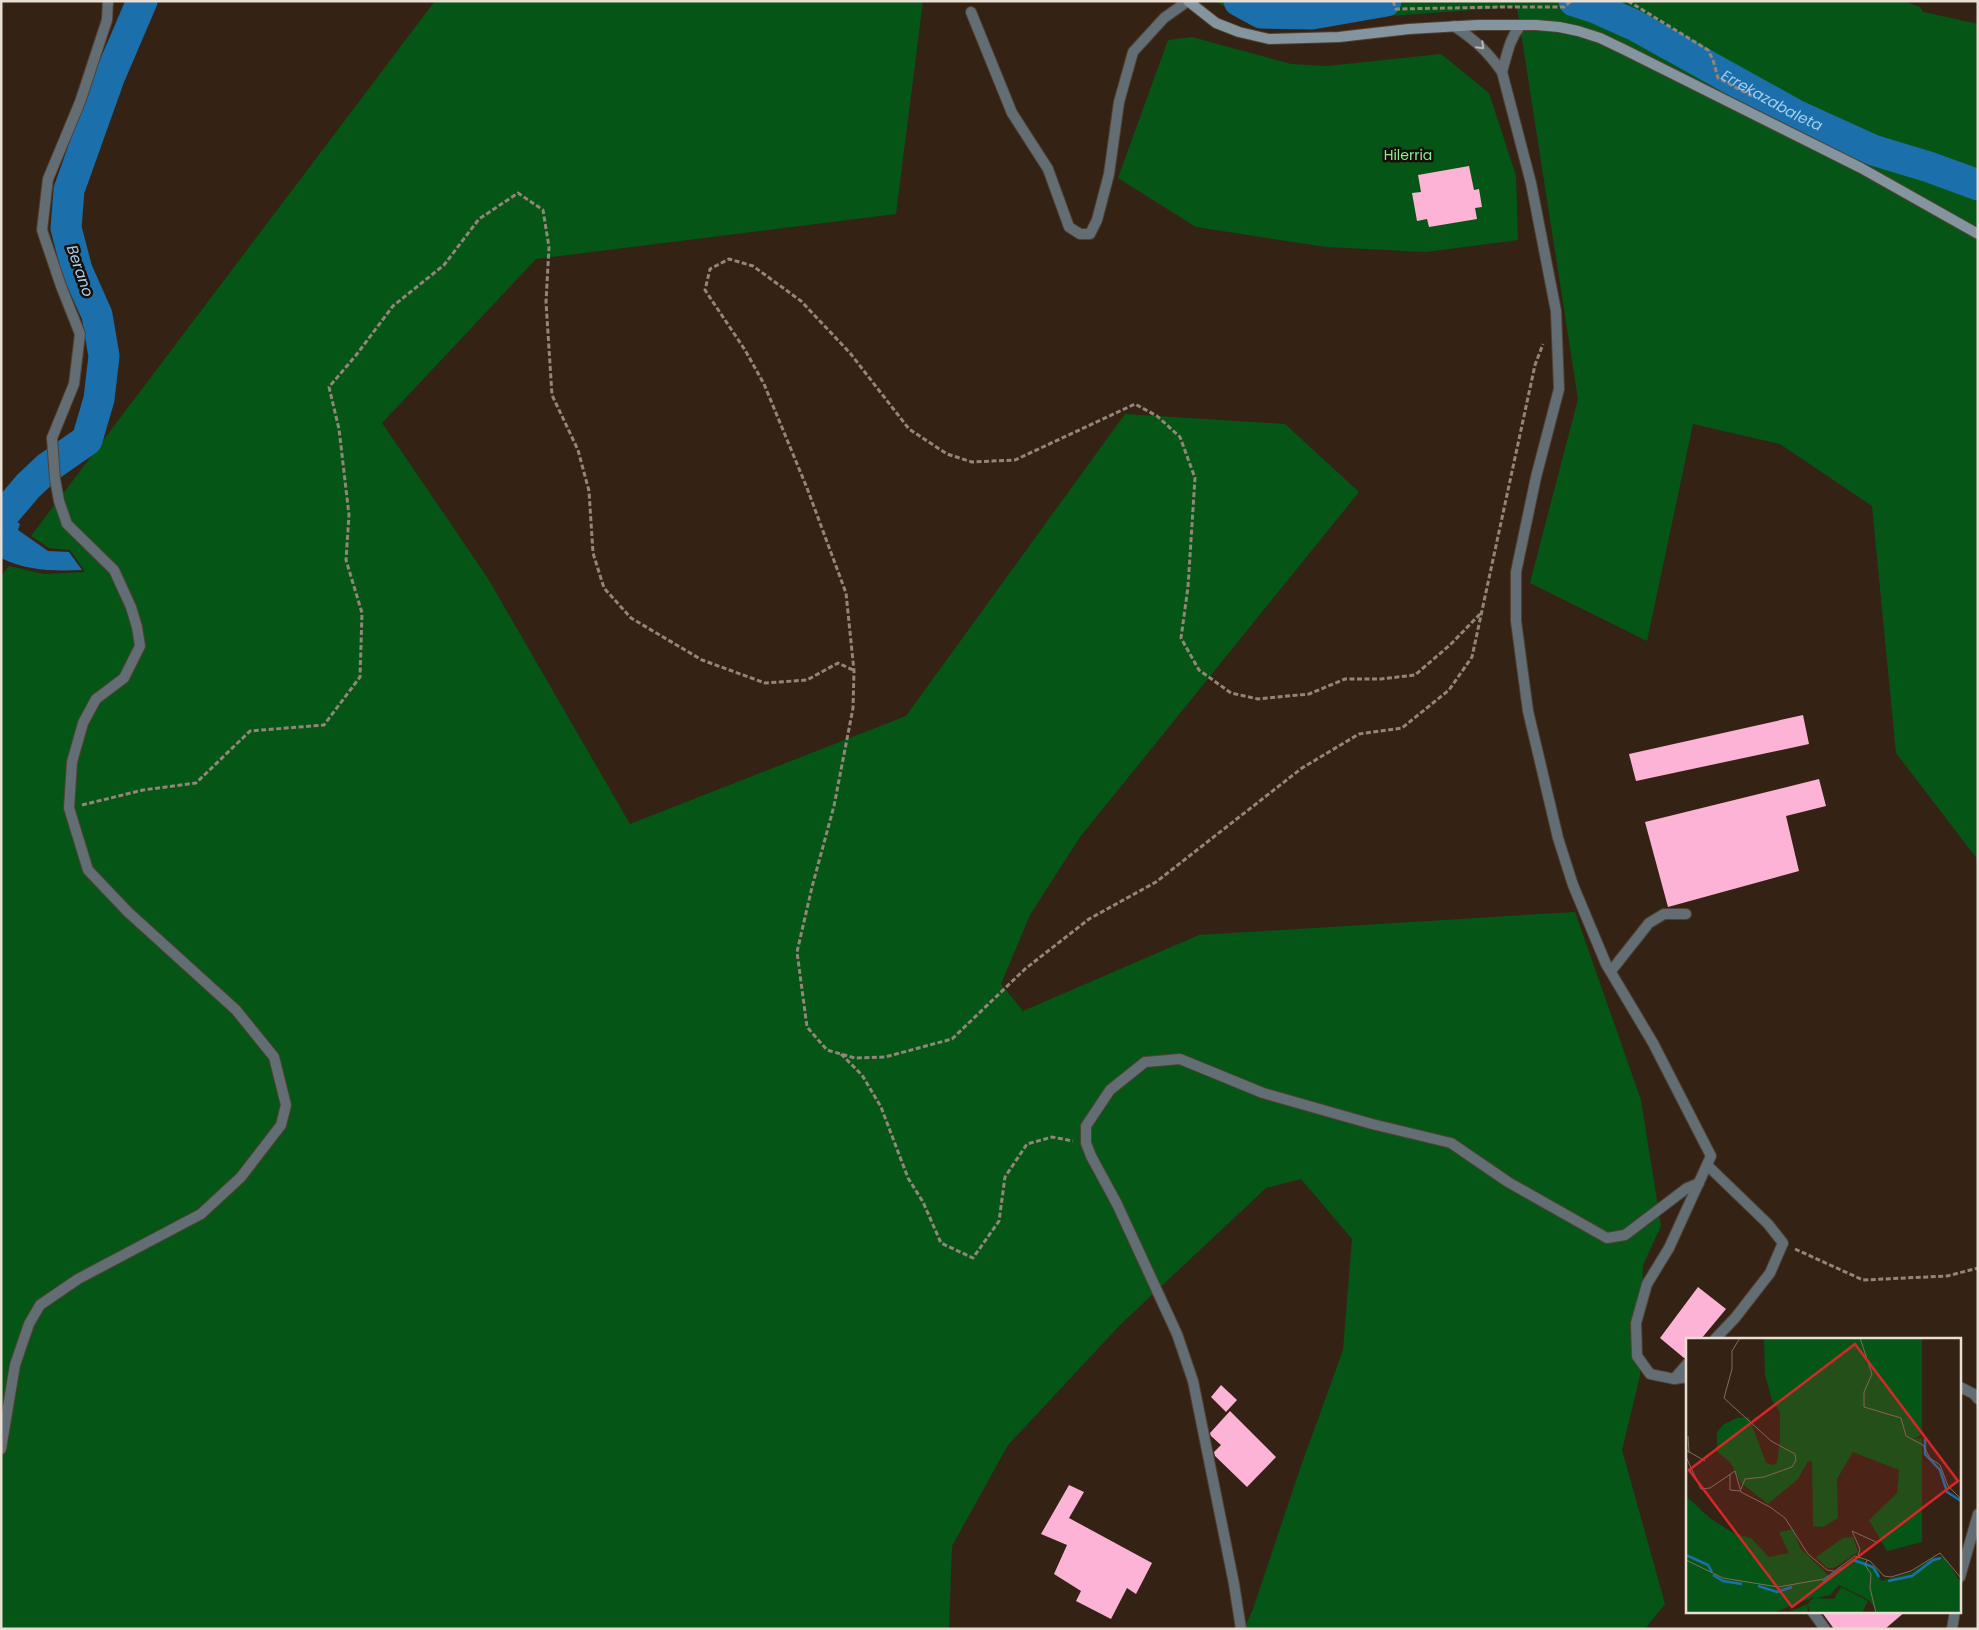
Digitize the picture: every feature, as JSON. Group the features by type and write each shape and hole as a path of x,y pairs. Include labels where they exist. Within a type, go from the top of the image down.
{"main road":[{"path":"1188,1 1216,23 1239,32 1269,39 1339,37 1454,26 1520,25 1559,27 1600,38 1861,168 1978,234"}],"street":[{"path":"1,1449 15,1365 29,1324 40,1305 78,1280 201,1214 240,1177 281,1124 286,1105 274,1057 236,1010 128,912 88,870 70,808 72,762 83,723 96,699 124,678 140,646 131,607 114,570 68,524 59,501 55,479 52,438 74,384 80,334 42,230 48,179 80,102 107,20 108,1"},
{"path":"971,12 1012,113 1048,169 1069,227 1080,234 1090,234 1098,220 1109,174 1119,102 1133,52 1164,18 1188,1"},
{"path":"1502,72 1514,33 1520,25"},
{"path":"1454,26 1475,40 1492,57 1502,72 1530,183 1556,311 1559,389 1536,477 1516,572 1516,621 1528,711 1558,838 1573,885 1611,971 1654,1043 1711,1156 1669,1248 1648,1284 1636,1323 1637,1356 1650,1374 1674,1380 1686,1377"},
{"path":"1611,971 1649,923 1664,914 1686,914"},
{"path":"1241,1629 1234,1584 1193,1381 1177,1334 1117,1204 1086,1143 1086,1126 1110,1090 1146,1062 1180,1059 1263,1093 1372,1124 1450,1143 1508,1182 1607,1238 1625,1235 1687,1188 1699,1183"},
{"path":"1707,1165 1768,1224 1783,1244 1770,1273 1735,1318 1716,1338"},
{"path":"1674,1380 1686,1366"},
{"path":"1962,1388 1974,1394 1978,1399"},
{"path":"1962,1569 1978,1514"},
{"path":"1813,1612 1825,1629"},
{"path":"1952,1629 1955,1612"}],"path":[{"path":"1393,1 1396,9 1501,6 1564,7 1571,1"},
{"path":"1628,1 1708,50 1718,78"},
{"path":"70,808 143,790 196,783 250,731 324,725 360,677 362,613 346,560 349,515 340,429 329,387 357,354 393,306 444,265 479,219 518,192 543,210 549,247 546,302 552,395 578,450 588,491 593,553 604,588 631,618 694,656 765,683 807,680 838,663 854,670"},
{"path":"1480,614 1450,645 1415,675 1381,679 1345,679 1309,694 1258,699 1231,693 1199,670 1181,638 1188,587 1195,478 1180,437 1157,416 1134,404 1015,460 972,462 946,454 909,429 850,353 801,302 753,266 729,259 710,269 705,290 746,350 764,384 807,488 846,593 854,670 853,708 834,806 797,952 807,1027 827,1050 855,1058 885,1057 952,1039 1025,969 1089,919 1156,882 1302,768 1359,734 1402,728 1449,690 1472,657 1535,365 1545,338"},
{"path":"840,1053 862,1076 881,1107 908,1178 923,1202 941,1243 973,1258 999,1221 1005,1178 1027,1144 1052,1137 1086,1143"},
{"path":"1783,1244 1863,1280 1947,1276 1978,1268"}],"green space":[{"path":"435,1 923,1 896,214 536,259 382,423 487,577 630,824 906,716 1125,414 1285,424 1359,492 1080,837 1030,915 1001,984 1023,1011 1199,935 1575,912 1641,1100 1661,1226 1643,1265 1640,1376 1622,1450 1665,1604 1645,1629 1244,1629 1253,1609 1300,1469 1343,1350 1352,1239 1301,1179 1266,1188 1120,1325 1008,1445 952,1546 949,1629 1,1629 1,576 9,566 43,574 84,572 70,550 49,548 31,536"},
{"path":"1215,1 1904,1 1920,7 1923,12 1978,24 1978,860 1896,753 1872,506 1780,444 1693,424 1647,641 1530,583 1578,399 1517,7 1303,22 1261,27"},
{"name":"Hilerria","path":"1192,37 1291,64 1327,66 1441,54 1489,93 1516,176 1518,240 1426,252 1326,247 1196,227 1118,178 1168,40"}],"water":[{"path":"1,510 20,524 18,530 48,551 69,552 82,570 31,568 1,558"}],"building":[{"path":"1469,166 1474,190 1479,189 1482,207 1475,208 1477,219 1429,227 1427,219 1417,221 1412,193 1421,192 1418,175"},
{"path":"1803,715 1809,744 1636,781 1629,754"},
{"path":"1819,779 1826,806 1786,816 1799,871 1668,907 1645,822"},
{"path":"1698,1287 1726,1309 1702,1338 1686,1338 1686,1357 1684,1358 1660,1338"},
{"path":"1221,1385 1237,1400 1226,1412 1211,1397"},
{"path":"1230,1411 1276,1457 1247,1487 1215,1456 1214,1452 1221,1445 1210,1433"},
{"path":"1069,1485 1084,1492 1069,1518 1152,1563 1136,1594 1127,1588 1111,1619 1076,1601 1081,1591 1054,1574 1067,1545 1041,1534"},
{"path":"1822,1612 1905,1612 1885,1629 1834,1629"}],"waterway":[{"name":"Berano","path":"5,513 28,486 47,468 87,440 99,399 104,356 97,315 77,270 66,228 69,190 109,78 142,1"},
{"name":"Errekazabaleta","path":"1239,1 1261,13 1312,14 1386,1"},
{"name":"Errekazabaleta","path":"1574,1 1596,8 1634,25 1796,115 1873,150 1929,167 1978,185"}]}
